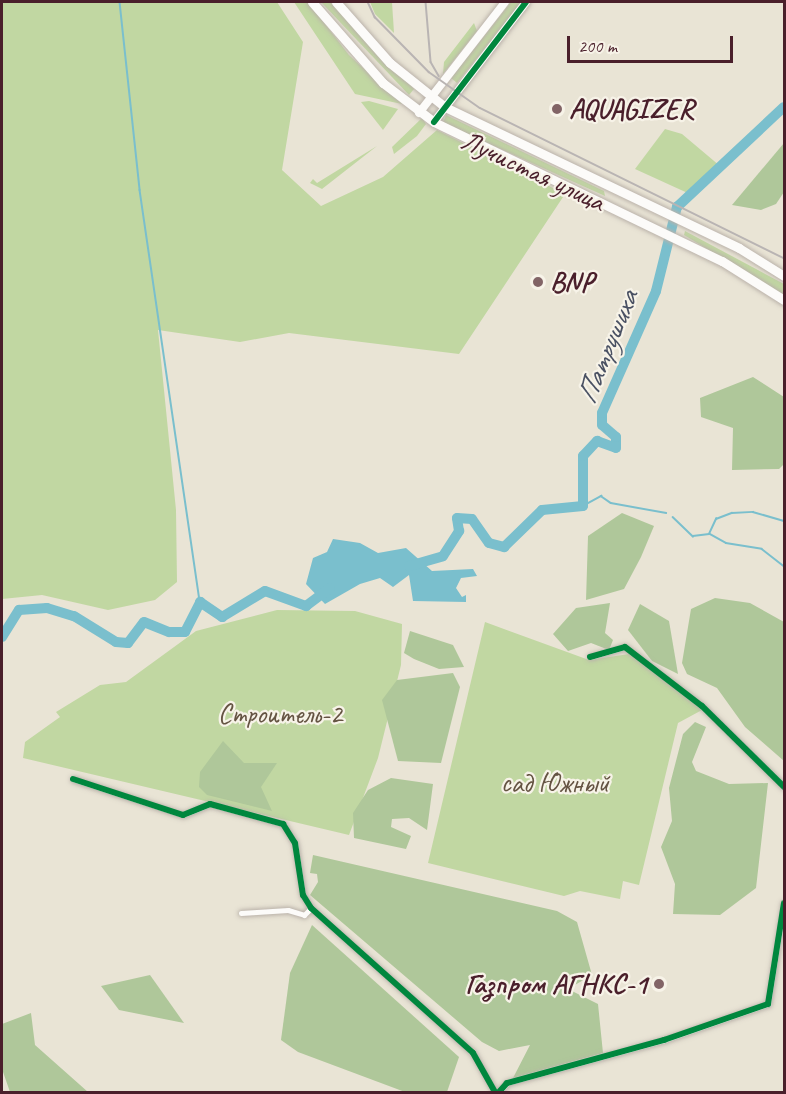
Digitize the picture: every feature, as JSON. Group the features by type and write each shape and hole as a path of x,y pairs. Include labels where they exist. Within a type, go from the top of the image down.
{"main road":[{"name":"Лучистая улица","path":"312,2 383,83 434,122 687,244 784,300"},
{"name":"Лучистая улица","path":"336,2 370,44 445,107 686,223 784,276"}],"street":[{"path":"419,112 505,2"},
{"path":"434,122 526,2"},
{"path":"590,657 625,647 702,706 784,787"},
{"path":"73,779 183,815 210,804 283,824 295,843 303,894 311,908 473,1053 497,1092 507,1083 653,1044 768,1004 784,903"},
{"path":"241,913 288,910 304,915 311,908"}],"green space":[{"path":"2,2 277,2 303,42 282,170 321,206 383,177 437,130 565,194 459,354 289,333 240,342 158,330 176,510 177,582 155,600 108,610 42,595 2,599"},
{"path":"294,2 308,2 349,55 402,104 355,94"},
{"path":"321,2 330,2 414,89 409,95"},
{"path":"370,2 392,2 394,33 375,14"},
{"path":"511,2 522,2 457,83 451,78"},
{"path":"474,23 477,31 443,74 444,62"},
{"path":"369,101 398,109 383,130 361,102"},
{"path":"446,115 604,191 605,196 443,123"},
{"path":"422,118 426,124 417,136 394,154 392,147"},
{"path":"665,129 682,134 720,166 692,195 635,169"},
{"path":"784,143 784,192 776,204 761,210 732,205"},
{"path":"377,146 322,189 310,183 313,179 317,183"},
{"path":"685,231 784,284 784,295 684,235"},
{"path":"753,377 784,397 784,464 779,469 732,470 733,428 701,417 700,398"},
{"path":"622,513 654,526 624,589 586,600 588,536"},
{"path":"715,598 750,603 784,622 784,761 745,727 717,688 687,674 682,663 691,609"},
{"path":"610,603 605,633 613,640 609,650 591,643 568,651 553,634 576,608"},
{"path":"640,604 669,621 678,674 652,661 628,630"},
{"name":"Строитель-2","path":"277,610 355,611 402,624 401,665 378,758 349,835 23,758 25,742 60,717 56,712 100,685 126,682 196,631"},
{"name":"сад Южный","path":"485,622 589,660 629,654 702,710 678,723 639,885 623,881 620,899 580,891 564,896 428,863"},
{"path":"410,631 453,645 464,667 439,669 404,653"},
{"path":"453,673 460,687 441,763 398,761 382,700 397,680"},
{"path":"695,722 706,727 692,762 696,771 729,784 768,783 756,888 720,915 673,914 675,884 661,847 672,821 669,788 683,734"},
{"path":"223,741 244,763 277,763 261,787 272,811 207,795 199,787 200,772"},
{"path":"391,778 433,784 427,830 409,818 392,819 391,827 411,836 406,849 354,838 353,813 368,790"},
{"path":"313,855 557,911 577,922 592,975 568,989 598,1004 603,1053 513,1078 530,1045 499,1051 482,1042 310,895 318,882 317,874 310,873"},
{"path":"312,925 459,1057 447,1092 405,1092 298,1052 281,1040 290,973"},
{"path":"150,975 184,1023 119,1010 101,986"},
{"path":"31,1013 35,1045 88,1092 10,1092 2,1069 2,1024"}],"water":[{"path":"333,539 360,543 378,553 406,548 432,571 473,569 477,576 461,578 456,588 462,597 466,595 466,602 413,601 409,575 393,587 380,578 360,584 325,604 306,584 313,558 327,552"}],"waterway":[{"path":"120,2 140,190 200,602"},
{"name":"Патрушиха","path":"409,566 443,556 459,531 457,518 472,519 489,543 504,547 542,510 583,506 583,456 597,441 616,448 616,437 602,425 602,413 656,291 677,207 784,107"},
{"path":"583,506 601,496 611,503 666,513"},
{"path":"673,517 693,536 709,534 716,519 732,513 753,512 784,521"},
{"path":"710,534 726,543 762,549 784,566"},
{"name":"Патрушиха","path":"2,637 19,610 47,608 74,616 116,642 128,643 144,622 169,632 185,632 200,602 222,617 265,591 306,606 330,588"}],"tram line":[{"path":"368,2 375,17 429,72 480,108 784,258"},
{"path":"426,2 431,62 439,76"}],"cycle path":[{"path":"434,122 526,2"},
{"path":"590,657 625,647 702,706 784,787"},
{"path":"73,779 183,815 210,804 283,824 295,843 303,895 311,908 473,1053 495,1092"},
{"path":"499,1092 507,1083 664,1040 768,1004 784,903"}],"place":[{"name":"AQUAGIZER","path":"557,109"},
{"name":"BNP","path":"538,282"},
{"name":"Газпром АГНКС-1","path":"659,984"}]}
